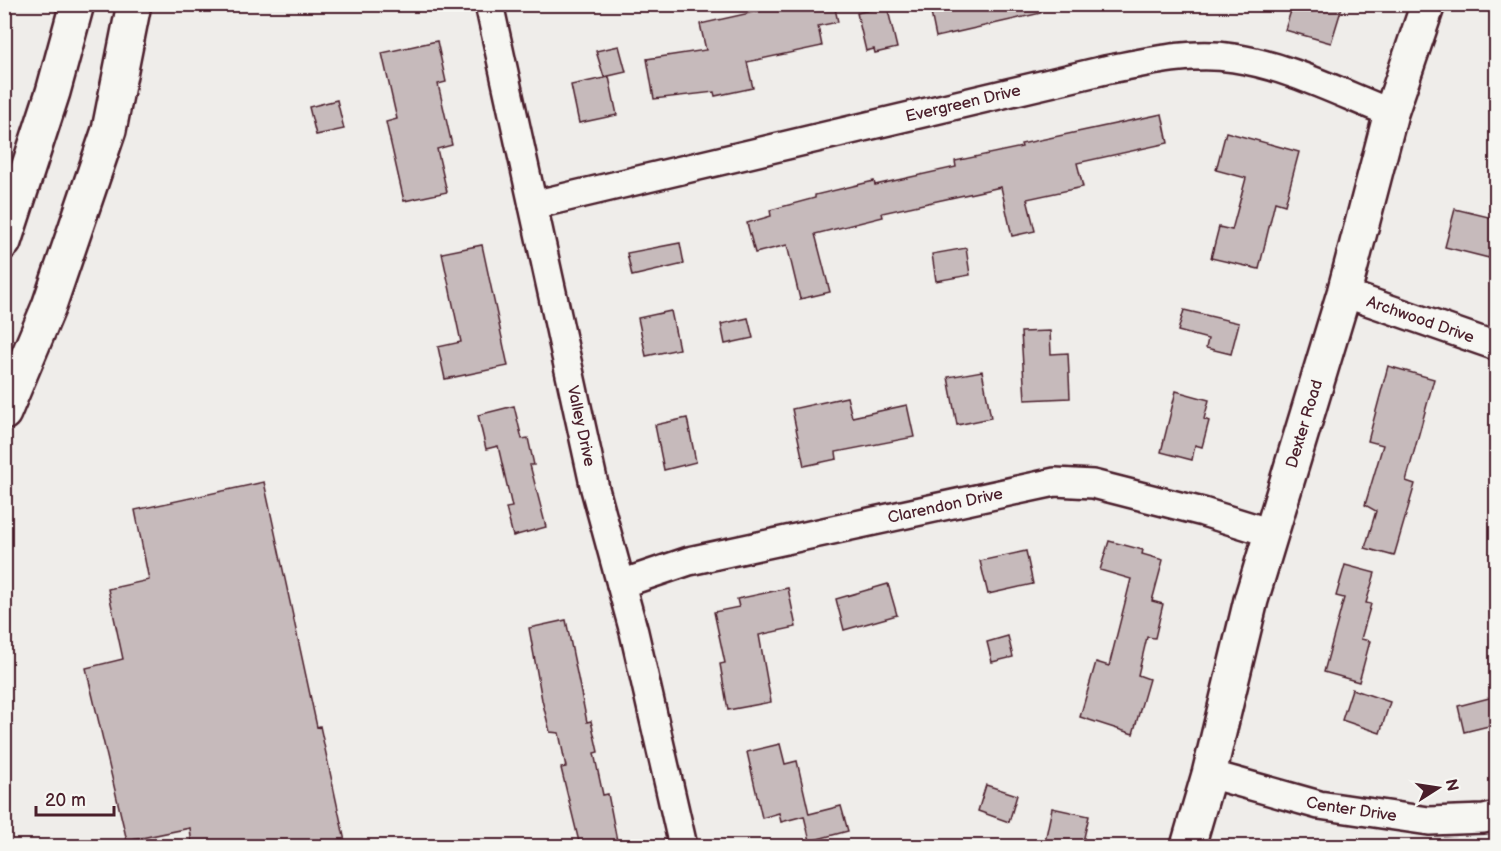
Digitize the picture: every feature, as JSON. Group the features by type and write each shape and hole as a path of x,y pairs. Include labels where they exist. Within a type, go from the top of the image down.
{"main road":[{"path":"4,242 53,92 77,4"},
{"path":"4,413 49,306 109,130 134,4"},
{"name":"Dexter Road","path":"1188,846 1209,774 1251,600 1344,293 1391,113 1428,4"}],"street":[{"name":"Valley Drive","path":"489,4 595,489 621,584 683,846"},
{"name":"Evergreen Drive","path":"533,205 1105,70 1179,56 1233,57 1280,69 1391,113"},
{"name":"Archwood Drive","path":"1344,293 1497,346"},
{"name":"Clarendon Drive","path":"621,584 689,561 1054,482 1093,484 1203,512 1271,533"},
{"name":"Center Drive","path":"1209,774 1330,807 1430,821 1484,819 1497,816"}],"building":[{"path":"771,4 834,4 838,22 818,26 822,46 747,62 753,88 715,96 714,92 654,99 647,59 706,50 700,24 772,8"},
{"path":"947,4 1040,4 1041,13 936,37 930,8"},
{"path":"1293,4 1343,4 1331,43 1285,30"},
{"path":"887,6 897,48 875,53 874,49 866,51 857,13"},
{"path":"437,41 446,82 438,84 452,145 437,149 447,192 404,201 386,122 397,119 382,53"},
{"path":"619,46 626,72 604,77 596,51"},
{"path":"609,77 617,115 579,123 571,85"},
{"path":"337,100 344,129 316,135 309,107"},
{"path":"1162,114 1168,143 1077,163 1083,187 1027,199 1035,231 1012,236 1001,187 882,213 883,217 815,234 830,292 800,299 787,245 755,253 747,223 771,216 770,210 815,198 815,195 874,181 875,185 956,167 955,161 1022,147 1021,144"},
{"path":"1226,132 1299,152 1285,205 1275,202 1259,269 1211,258 1219,227 1232,230 1246,178 1216,170"},
{"path":"1455,209 1497,219 1489,258 1445,247"},
{"path":"680,243 684,264 632,276 627,253"},
{"path":"482,245 508,366 445,379 438,347 461,342 442,253"},
{"path":"966,248 970,275 936,281 932,254"},
{"path":"1184,310 1239,323 1231,354 1206,348 1208,339 1178,331"},
{"path":"671,311 679,349 646,356 638,318"},
{"path":"748,318 753,338 725,344 721,324"},
{"path":"1050,331 1051,354 1068,353 1070,398 1025,400 1021,332"},
{"path":"1388,366 1434,379 1406,481 1415,484 1394,556 1365,548 1376,511 1365,505 1383,445 1368,441"},
{"path":"982,371 991,418 957,425 948,377"},
{"path":"1176,391 1209,400 1204,419 1209,421 1202,447 1195,445 1192,460 1161,452"},
{"path":"847,397 852,417 907,405 914,437 836,452 837,459 804,466 792,409"},
{"path":"514,406 522,439 528,438 534,465 530,465 546,527 513,536 506,508 512,507 498,446 486,449 478,415"},
{"path":"687,418 696,462 664,470 655,425"},
{"path":"264,482 317,727 320,726 346,846 192,846 190,828 127,841 86,668 123,659 108,589 149,580 135,510"},
{"path":"1109,541 1143,550 1142,554 1163,560 1152,601 1163,604 1155,638 1147,637 1138,675 1149,679 1133,734 1080,717 1096,662 1109,666 1131,579 1100,570"},
{"path":"1026,551 1033,584 988,594 980,561"},
{"path":"1345,565 1375,573 1366,603 1371,604 1361,639 1370,641 1359,682 1324,672 1344,598 1336,596"},
{"path":"888,584 897,615 844,630 836,599"},
{"path":"788,588 796,627 759,635 771,702 728,710 720,664 725,663 714,612 739,607 737,599"},
{"path":"566,620 587,722 591,721 598,752 594,753 603,795 608,794 618,846 580,846 561,768 566,767 559,733 550,732 542,700 529,628"},
{"path":"1008,636 1013,657 992,662 987,642"},
{"path":"1352,689 1390,702 1380,733 1342,720"},
{"path":"1497,696 1497,724 1464,732 1458,706"},
{"path":"780,744 785,764 797,761 809,814 841,806 848,831 810,841 804,816 781,822 779,813 762,818 747,752"},
{"path":"986,785 1017,795 1009,822 978,811"},
{"path":"1052,808 1089,816 1082,846 1044,846"}]}
